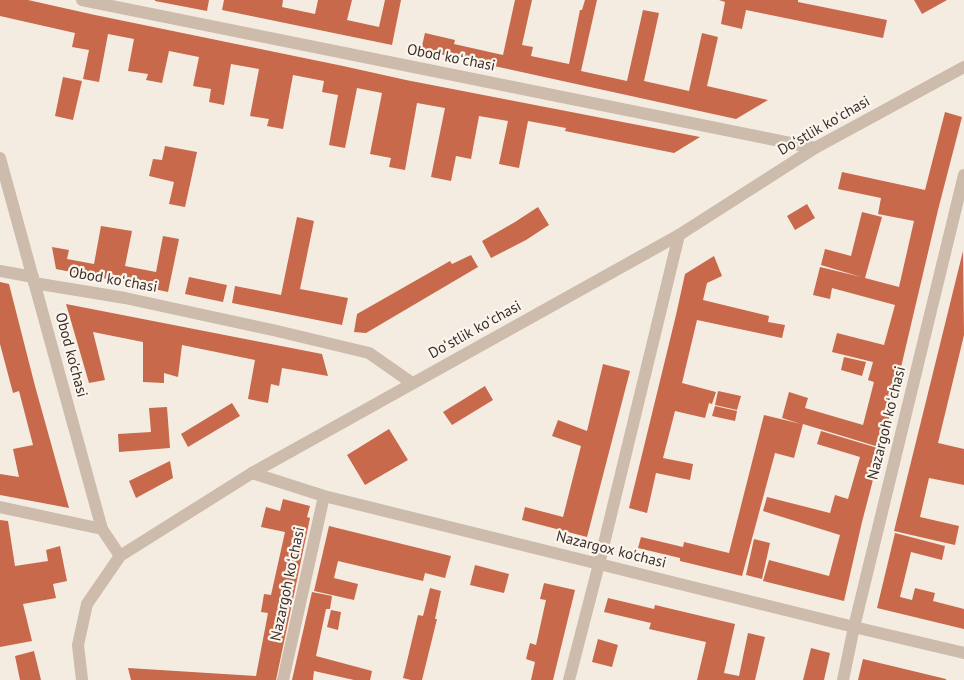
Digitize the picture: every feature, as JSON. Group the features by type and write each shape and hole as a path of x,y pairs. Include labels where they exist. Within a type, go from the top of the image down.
{"street":[{"name":"Obod koʻchasi","path":"82,0 815,148"},
{"name":"Doʻstlik koʻchasi","path":"82,680 78,645 88,604 120,556 252,473 679,235 815,148 964,67"},
{"name":"Obod ko'chasi","path":"0,158 102,529 120,556"},
{"name":"Nazargoh koʻchasi","path":"842,680 964,174"},
{"path":"569,680 679,235"},
{"name":"Obod koʻchasi","path":"0,271 34,280 268,328 369,352 412,384"},
{"name":"Nazargox ko'chasi","path":"252,473 324,496 854,628 964,653"},
{"name":"Nazargoh koʻchasi","path":"283,680 324,496"},
{"path":"0,507 102,529"}],"building":[{"path":"0,0 28,0 406,80 700,137 674,153 565,131 566,128 528,121 519,168 499,164 508,121 479,116 471,159 456,156 451,181 431,177 445,108 417,103 405,170 389,167 391,158 370,154 382,93 357,88 345,148 329,145 338,95 322,92 324,81 293,75 283,129 267,126 269,119 250,116 259,69 231,64 224,105 209,102 211,89 193,86 199,57 169,51 162,83 146,80 148,74 128,71 134,39 108,34 99,82 83,79 89,50 72,47 75,33 0,16"},
{"path":"155,0 209,0 207,11"},
{"path":"224,0 283,0 282,7 315,14 318,0 352,0 347,20 379,27 385,0 401,0 392,45 222,10"},
{"path":"515,0 532,0 522,45 533,47 531,56 569,64 580,10 582,10 585,0 597,0 581,71 627,81 643,10 659,13 644,81 689,91 702,33 718,37 707,86 768,100 736,119 421,50 425,33 455,40 454,44 503,55"},
{"path":"719,0 798,0 798,2 887,20 883,38 746,10 742,29 721,24 725,2"},
{"path":"914,0 947,0 922,14"},
{"path":"63,77 82,81 73,120 55,116"},
{"path":"945,112 962,117 882,448 803,424 794,458 775,453 742,576 680,561 680,558 638,548 641,537 683,547 684,542 729,553 764,415 801,424 782,418 789,392 808,398 805,408 863,425 874,382 868,380 873,362 832,352 837,333 884,345 895,305 832,288 830,299 813,295 820,267 861,277 821,265 825,249 851,256 862,212 882,217 865,278 899,287 914,221 878,214 881,198 838,189 842,172 925,190"},
{"path":"165,146 197,152 185,207 169,204 174,182 149,176 153,159 162,160"},
{"path":"807,204 815,218 795,230 787,216"},
{"path":"538,207 549,225 526,240 491,258 482,241"},
{"path":"297,217 314,221 300,289 348,298 342,325 232,303 235,286 281,295"},
{"path":"101,226 132,231 125,266 156,272 163,236 179,239 168,292 56,269 52,247 69,250 67,259 94,264"},
{"path":"963,251 964,335 938,443 964,449 964,485 929,478 920,517 959,526 955,545 894,531"},
{"path":"471,255 478,267 366,333 354,332 357,314 450,261 452,264"},
{"path":"714,256 722,276 707,283 703,300 769,316 768,322 785,325 782,338 697,320 682,383 716,392 712,404 709,403 705,418 675,411 663,458 693,464 690,480 656,473 647,513 629,508 685,274"},
{"path":"189,277 227,285 223,302 185,294"},
{"path":"0,282 9,284 69,508 0,495 0,474 19,477 13,449 33,445 19,391 13,393 0,344"},
{"path":"66,304 322,354 328,376 282,368 279,386 271,384 268,403 248,399 255,360 182,345 178,377 164,373 164,383 143,382 143,342 93,332 105,380 89,383"},
{"path":"844,357 866,362 862,376 841,370"},
{"path":"603,364 630,371 587,537 522,520 525,507 563,517 581,446 552,436 558,420 587,431"},
{"path":"485,386 493,400 452,425 443,412"},
{"path":"718,391 741,396 737,410 715,405"},
{"path":"232,403 240,416 188,447 181,434"},
{"path":"715,406 737,411 735,421 712,416"},
{"path":"167,407 170,448 119,452 118,434 151,432 149,408"},
{"path":"389,429 408,460 365,485 347,455"},
{"path":"821,431 881,449 844,601 763,581 769,560 829,576 840,535 763,511 767,497 830,513 835,495 848,499 860,457 817,444"},
{"path":"170,461 173,478 136,498 129,481"},
{"path":"283,499 310,506 307,517 310,518 276,680 131,680 128,668 256,676 268,613 261,612 264,594 271,595 285,532 261,527 266,507 280,511"},
{"path":"0,520 8,521 15,566 48,561 46,550 60,546 67,581 53,584 56,598 23,604 32,641 0,647"},
{"path":"329,526 451,556 445,578 425,573 423,581 338,561 334,578 358,584 354,600 314,591"},
{"path":"895,533 945,546 942,560 911,552 900,597 912,600 915,588 935,593 933,601 964,609 964,629 877,608"},
{"path":"754,539 770,543 762,579 746,575"},
{"path":"475,565 509,574 504,593 470,585"},
{"path":"544,583 575,590 553,680 531,680 535,662 526,659 530,643 536,645 546,600 540,599"},
{"path":"430,588 441,591 435,619 437,619 422,680 403,678 418,615 423,616"},
{"path":"312,592 332,596 330,609 326,609 316,656 372,671 370,680 354,680 314,671 313,680 292,680"},
{"path":"608,598 654,609 655,605 735,624 724,673 739,676 748,633 765,637 755,680 697,680 706,642 649,629 651,623 604,612"},
{"path":"331,610 341,612 338,630 327,627"},
{"path":"598,639 618,645 612,667 592,662"},
{"path":"811,648 830,653 824,680 803,680"},
{"path":"34,651 41,680 20,680 15,656"},
{"path":"863,659 946,679 946,680 858,680"}]}
